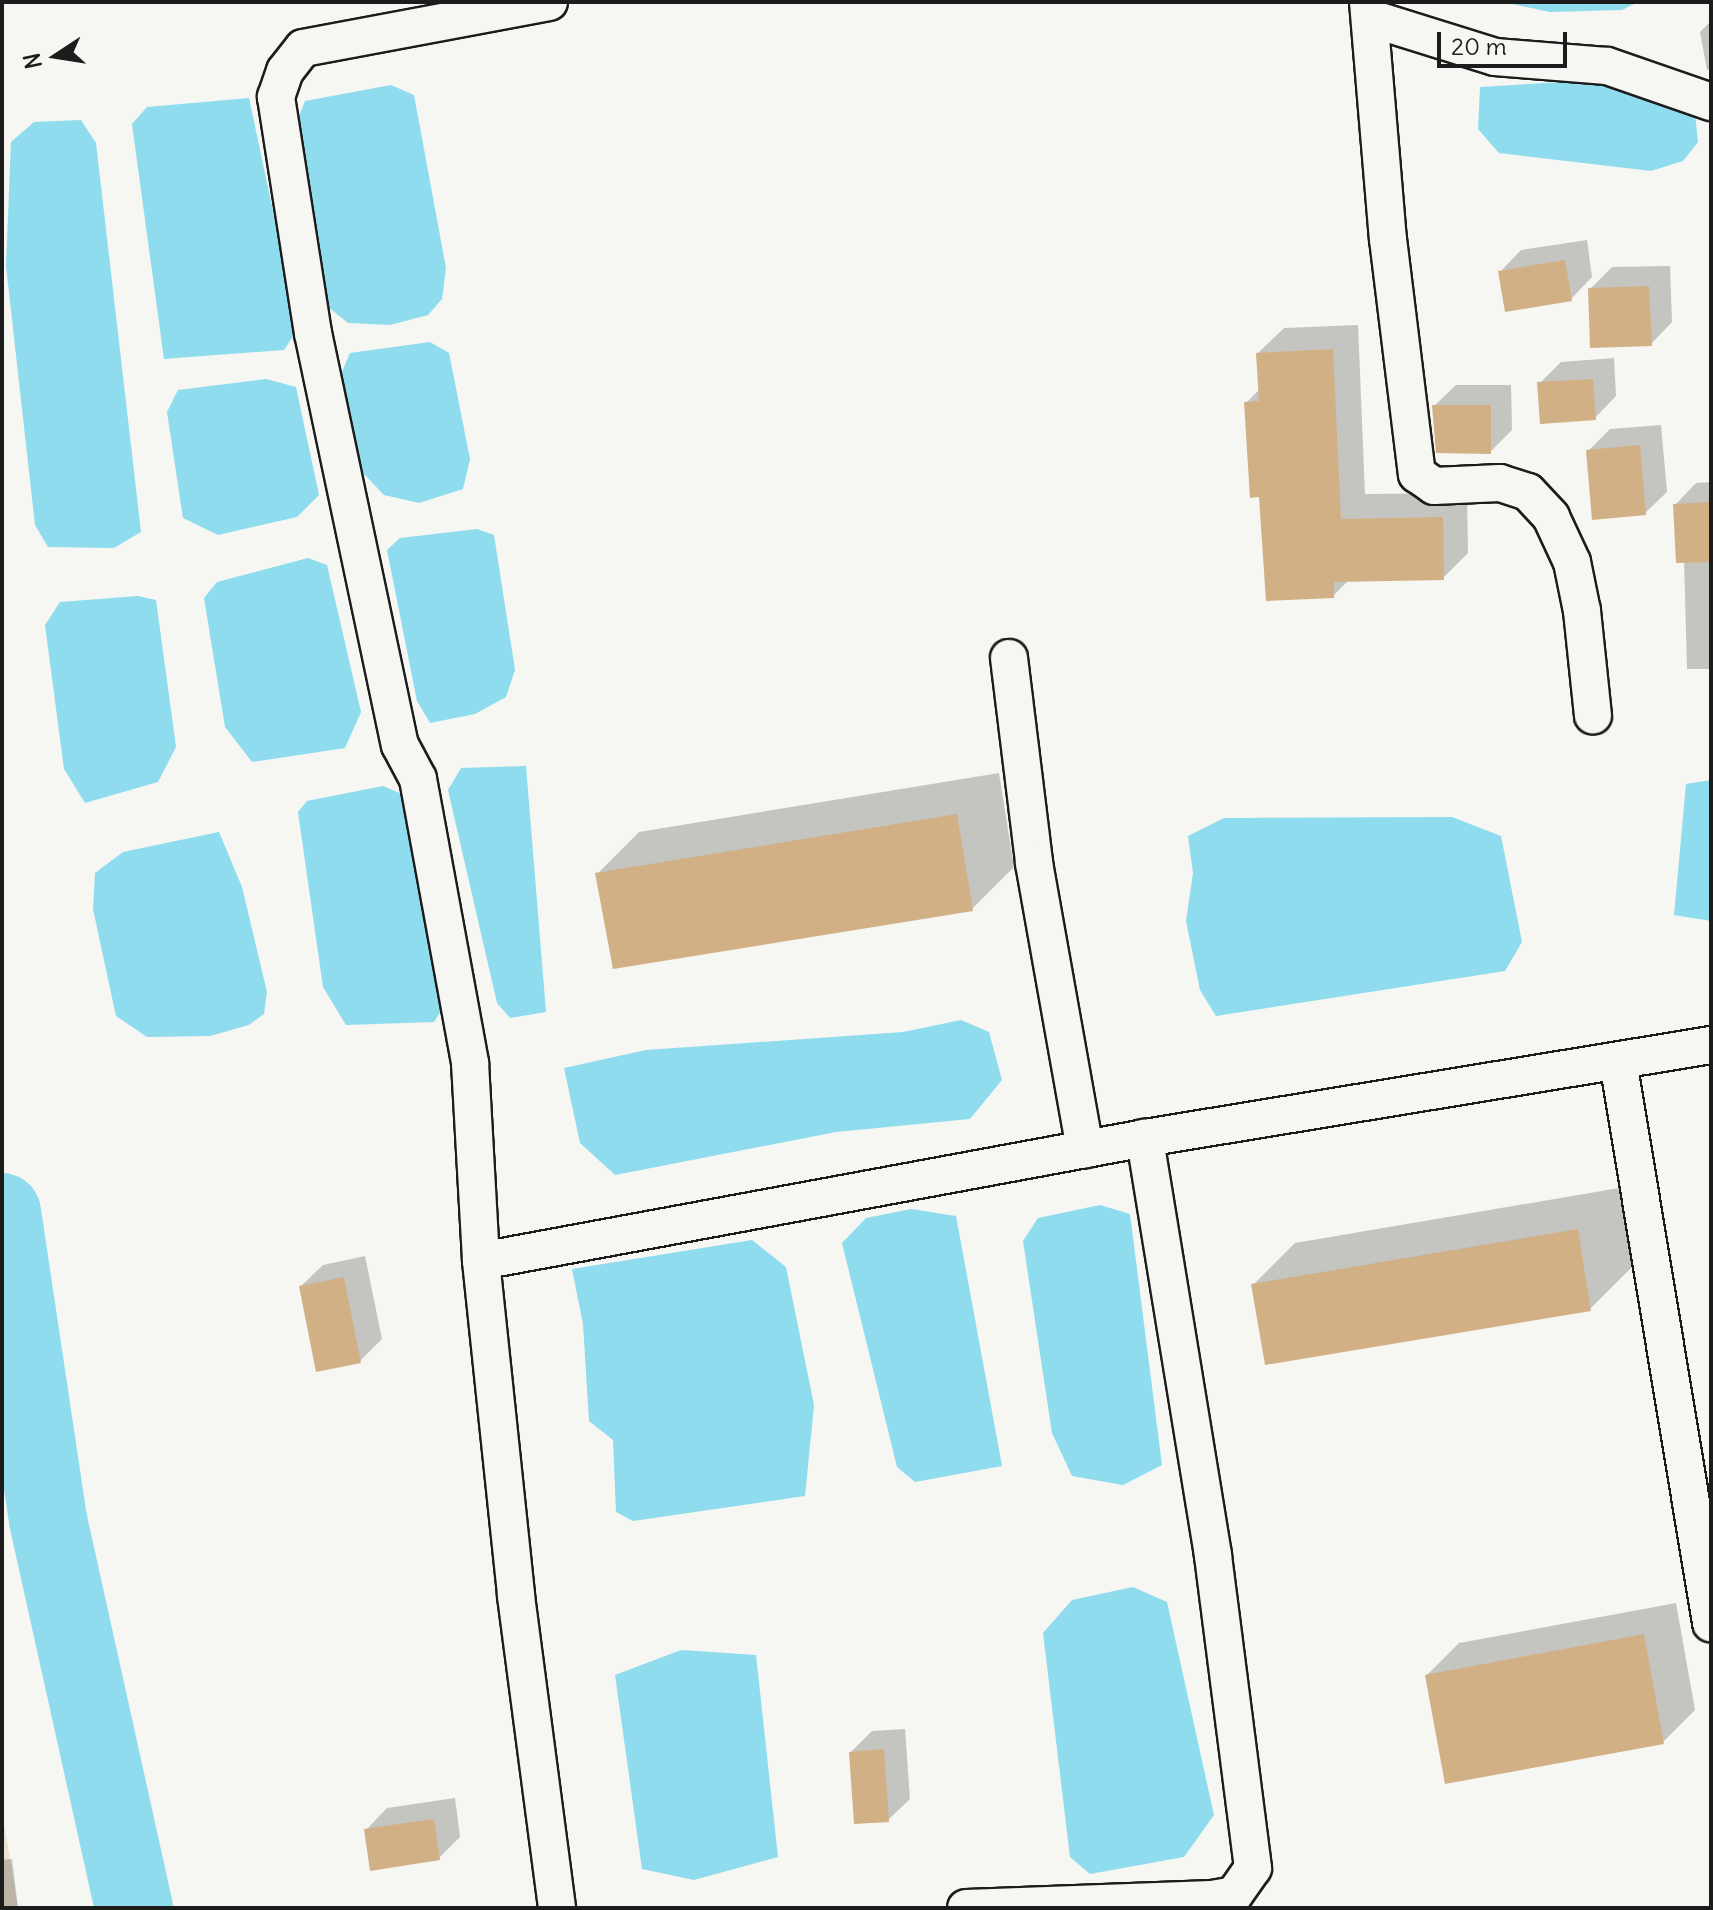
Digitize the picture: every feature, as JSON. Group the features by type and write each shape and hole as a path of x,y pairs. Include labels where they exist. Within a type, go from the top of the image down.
{"street":[{"path":"549,2 303,48 285,71 276,97 313,333 400,745 405,763 418,779 468,1048 481,1261 516,1596 557,1908"},
{"path":"1593,715 1582,611 1572,562 1551,517 1528,492 1500,483 1434,486 1417,474 1388,239 1369,10 1495,57 1607,66 1711,102"},
{"path":"1009,658 1034,863 1085,1149"},
{"path":"481,1261 1145,1138 1711,1045"},
{"path":"1618,1061 1696,1454 1711,1623"},
{"path":"966,1908 1212,1899 1234,1895 1253,1868 1213,1555 1145,1138"}],"shaded area":[{"path":"2,1811 18,1908 2,1908"}],"water":[{"path":"1502,2 1638,2 1622,10 1550,12"},
{"path":"1563,82 1614,86 1695,113 1698,142 1683,161 1651,171 1499,153 1478,129 1480,87"},
{"path":"391,85 414,95 446,268 442,299 428,315 390,325 348,323 327,306 296,123 305,101"},
{"path":"249,98 298,329 284,350 164,359 132,124 147,107"},
{"path":"81,120 96,143 141,532 114,548 48,547 35,525 6,266 11,142 34,122"},
{"path":"430,342 449,353 470,459 463,489 419,503 384,495 362,472 341,374 350,353"},
{"path":"266,379 296,387 319,495 297,517 218,535 183,518 167,412 178,390"},
{"path":"477,529 494,535 515,670 506,697 475,714 430,723 417,701 387,550 400,538"},
{"path":"308,558 327,565 361,712 345,748 252,762 225,727 204,598 217,582"},
{"path":"138,596 156,600 176,747 158,782 85,803 64,769 45,625 60,602"},
{"path":"526,766 546,1012 510,1018 497,1003 448,790 461,768"},
{"path":"1711,780 1711,921 1674,915 1686,784"},
{"path":"383,786 404,795 447,1001 434,1022 346,1025 323,987 298,812 307,801"},
{"path":"1452,817 1501,836 1522,942 1505,971 1216,1016 1200,990 1186,921 1193,873 1188,836 1224,818"},
{"path":"219,832 242,887 267,992 264,1014 249,1025 210,1036 147,1037 116,1016 93,909 95,873 123,852"},
{"path":"961,1020 989,1032 1002,1080 970,1119 836,1132 615,1175 580,1143 564,1068 646,1050 903,1032"},
{"path":"1100,1205 1130,1214 1162,1465 1123,1485 1072,1476 1052,1433 1023,1241 1038,1218"},
{"path":"911,1209 956,1216 1002,1466 915,1482 897,1467 842,1243 866,1218"},
{"path":"752,1240 786,1267 814,1405 805,1496 633,1521 616,1512 613,1440 589,1421 583,1324 572,1269"},
{"path":"1133,1587 1167,1602 1214,1815 1184,1857 1090,1874 1070,1857 1043,1633 1072,1600"},
{"path":"681,1650 756,1655 778,1857 694,1880 642,1869 615,1675"}],"building":[{"path":"1565,260 1572,301 1505,312 1498,271"},
{"path":"1649,286 1652,346 1590,348 1588,288"},
{"path":"1333,349 1341,519 1443,517 1444,580 1334,582 1334,598 1266,601 1259,497 1250,498 1244,402 1259,401 1256,353"},
{"path":"1593,379 1596,420 1540,424 1537,382"},
{"path":"1432,405 1491,405 1491,454 1436,453"},
{"path":"1640,445 1646,515 1592,520 1586,450"},
{"path":"1711,502 1711,562 1676,563 1673,504"},
{"path":"957,814 973,911 613,969 595,873"},
{"path":"1578,1229 1591,1311 1265,1365 1251,1284"},
{"path":"344,1277 361,1363 316,1372 299,1286"},
{"path":"1644,1634 1664,1744 1445,1784 1425,1675"},
{"path":"884,1749 889,1822 854,1824 849,1752"},
{"path":"434,1819 440,1860 370,1871 364,1829"}],"waterway":[{"path":"2,1212 48,1520 134,1908"}]}
